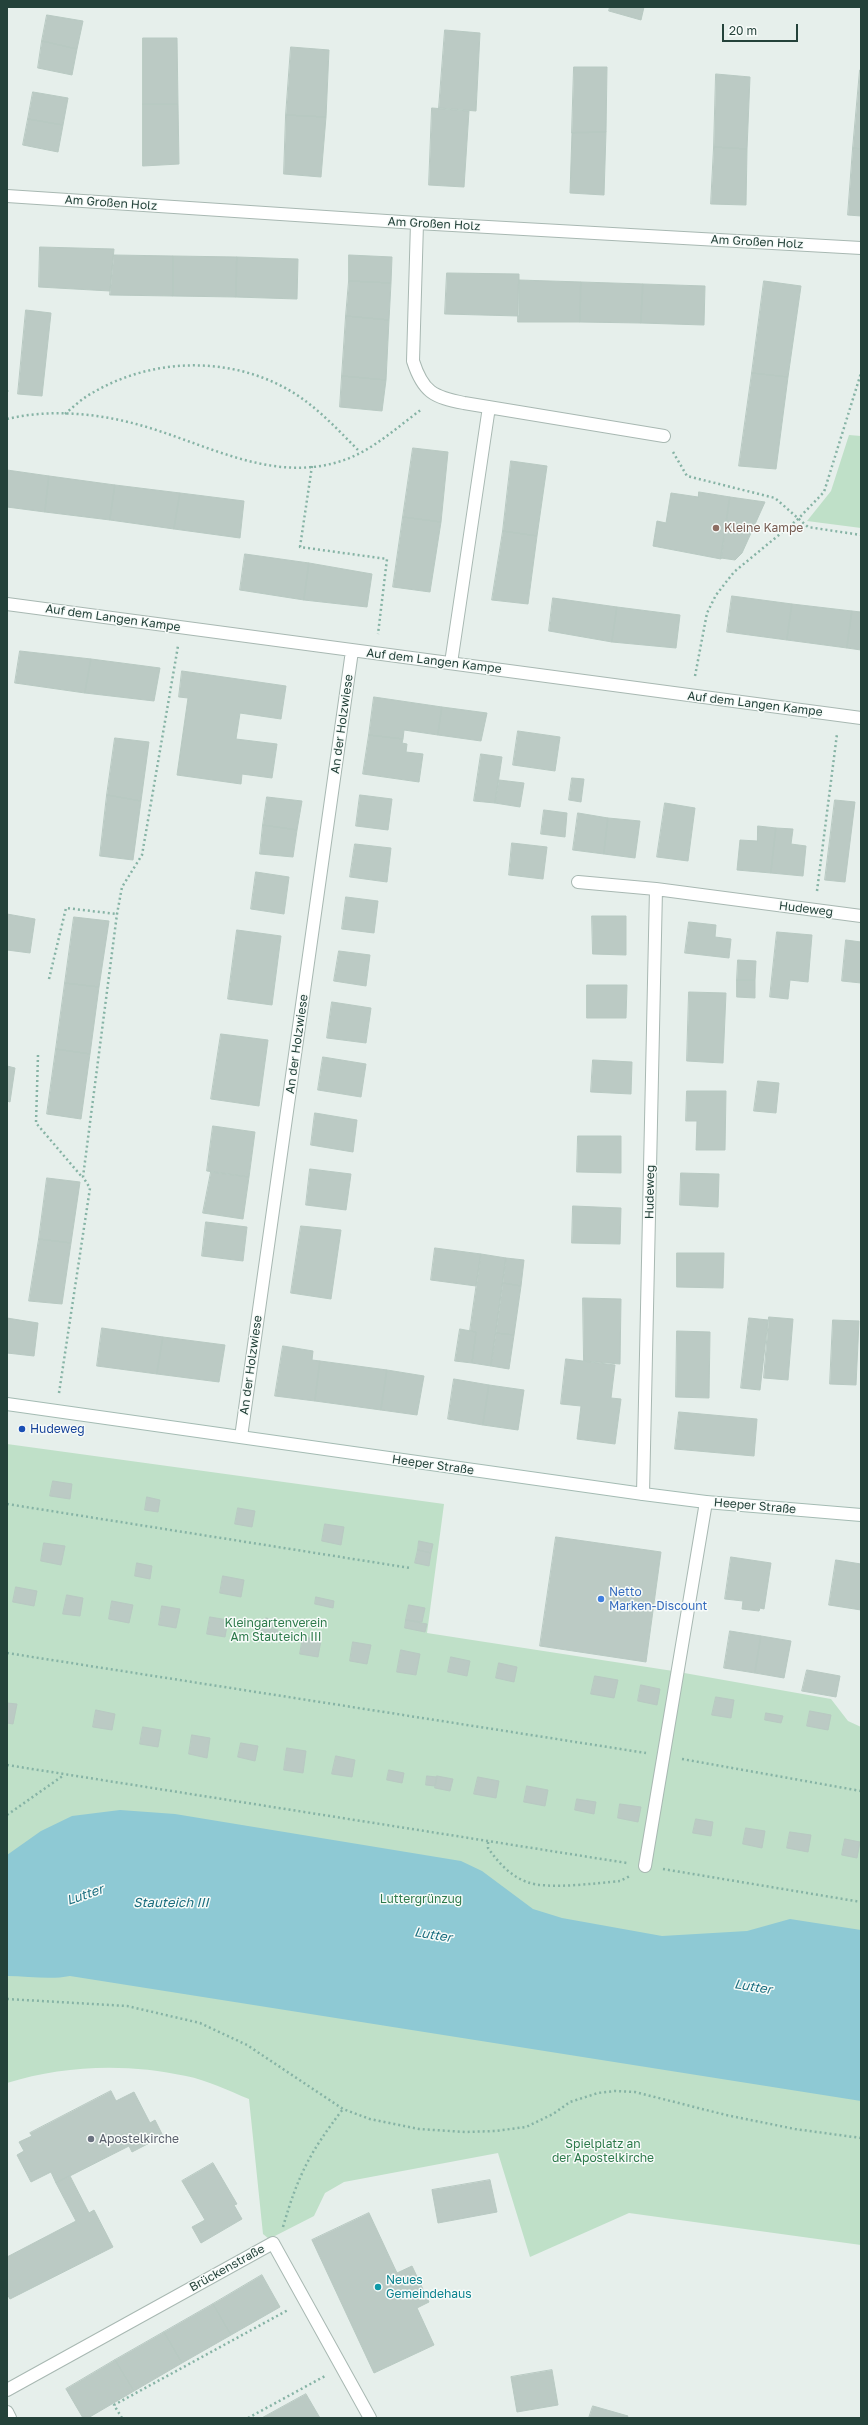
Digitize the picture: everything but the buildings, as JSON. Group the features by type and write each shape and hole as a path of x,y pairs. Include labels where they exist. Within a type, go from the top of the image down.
{"street":[{"name":"Am Großen Holz","path":"7,196 417,223 861,248"},
{"path":"417,223 413,361 419,379 429,392 439,396 489,407 664,436"},
{"path":"452,663 489,407"},
{"name":"Auf dem Langen Kampe","path":"7,604 352,651 452,663 692,697 861,718"},
{"name":"An der Holzwiese","path":"241,1438 352,651"},
{"name":"Hudeweg","path":"578,882 656,889 861,916"},
{"name":"Hudeweg","path":"643,1494 656,889"},
{"name":"Heeper Straße","path":"7,1404 643,1494 706,1502 861,1515"},
{"path":"646,1866 706,1502"},
{"name":"Brückenstraße","path":"7,2390 273,2243 370,2418"},
{"path":"7,2412 10,2418"}],"path":[{"path":"64,414 92,392 109,384 147,371 175,365 208,365 240,371 276,384 296,395 316,409 360,452"},
{"path":"692,697 707,613 716,596 734,572 797,520 824,492 861,373"},
{"path":"7,419 45,413 90,415 136,424 250,462 301,468 338,462 360,452 439,396"},
{"path":"664,436 687,476 775,498 797,520 808,527 861,535"},
{"path":"312,466 300,547 387,559 375,654"},
{"path":"83,1177 117,914 122,887 142,855 181,628"},
{"path":"815,910 840,715"},
{"path":"49,979 66,908 117,914"},
{"path":"38,1055 36,1123 83,1177 90,1188 57,1411"},
{"path":"7,1504 410,1568"},
{"path":"7,1653 664,1756 861,1791"},
{"path":"7,1765 646,1866 861,1902"},
{"path":"7,1814 65,1774"},
{"path":"488,1842 488,1848 509,1873 528,1883 554,1885 620,1881 646,1866"},
{"path":"7,1999 127,2006 200,2023 247,2045 343,2109 370,2119 419,2129 465,2132 495,2131 526,2127 553,2114 570,2102 598,2093 635,2092 726,2115 795,2129 861,2138"},
{"path":"282,2232 301,2172 317,2143 343,2109"},
{"path":"122,2418 114,2405 304,2301"},
{"path":"248,2418 341,2367"}],"green space":[{"path":"849,435 861,436 861,528 807,521 831,491"},
{"name":"Luttergrünzug","path":"7,1444 444,1504 427,1633 673,1671 831,1699 848,1721 861,1727 861,2245 629,2213 530,2257 498,2153 344,2182 325,2193 314,2216 269,2239 263,2234 249,2099 194,2078 141,2069 73,2069 51,2072 7,2083"}],"water":[{"name":"Stauteich III","path":"120,1810 175,1814 461,1861 482,1871 533,1909 562,1918 662,1936 747,1931 790,1919 861,1930 861,2101 70,1976 47,1978 7,1976 7,1855 41,1831 72,1816"}],"place":[{"name":"Kleine Kampe","path":"716,528"},
{"name":"Hudeweg","path":"22,1429"},
{"name":"Netto Marken-Discount","path":"601,1599"},
{"name":"Apostelkirche","path":"91,2139"},
{"name":"Neues Gemeindehaus","path":"378,2287"}],"park label":[{"name":"Kleingartenverein Am Stauteich III","path":"276,1630"},
{"name":"Spielplatz an der Apostelkirche","path":"603,2151"}],"water label":[{"name":"Lutter","path":"85,1895"},
{"name":"Lutter","path":"433,1935"},
{"name":"Lutter","path":"753,1987"}]}
